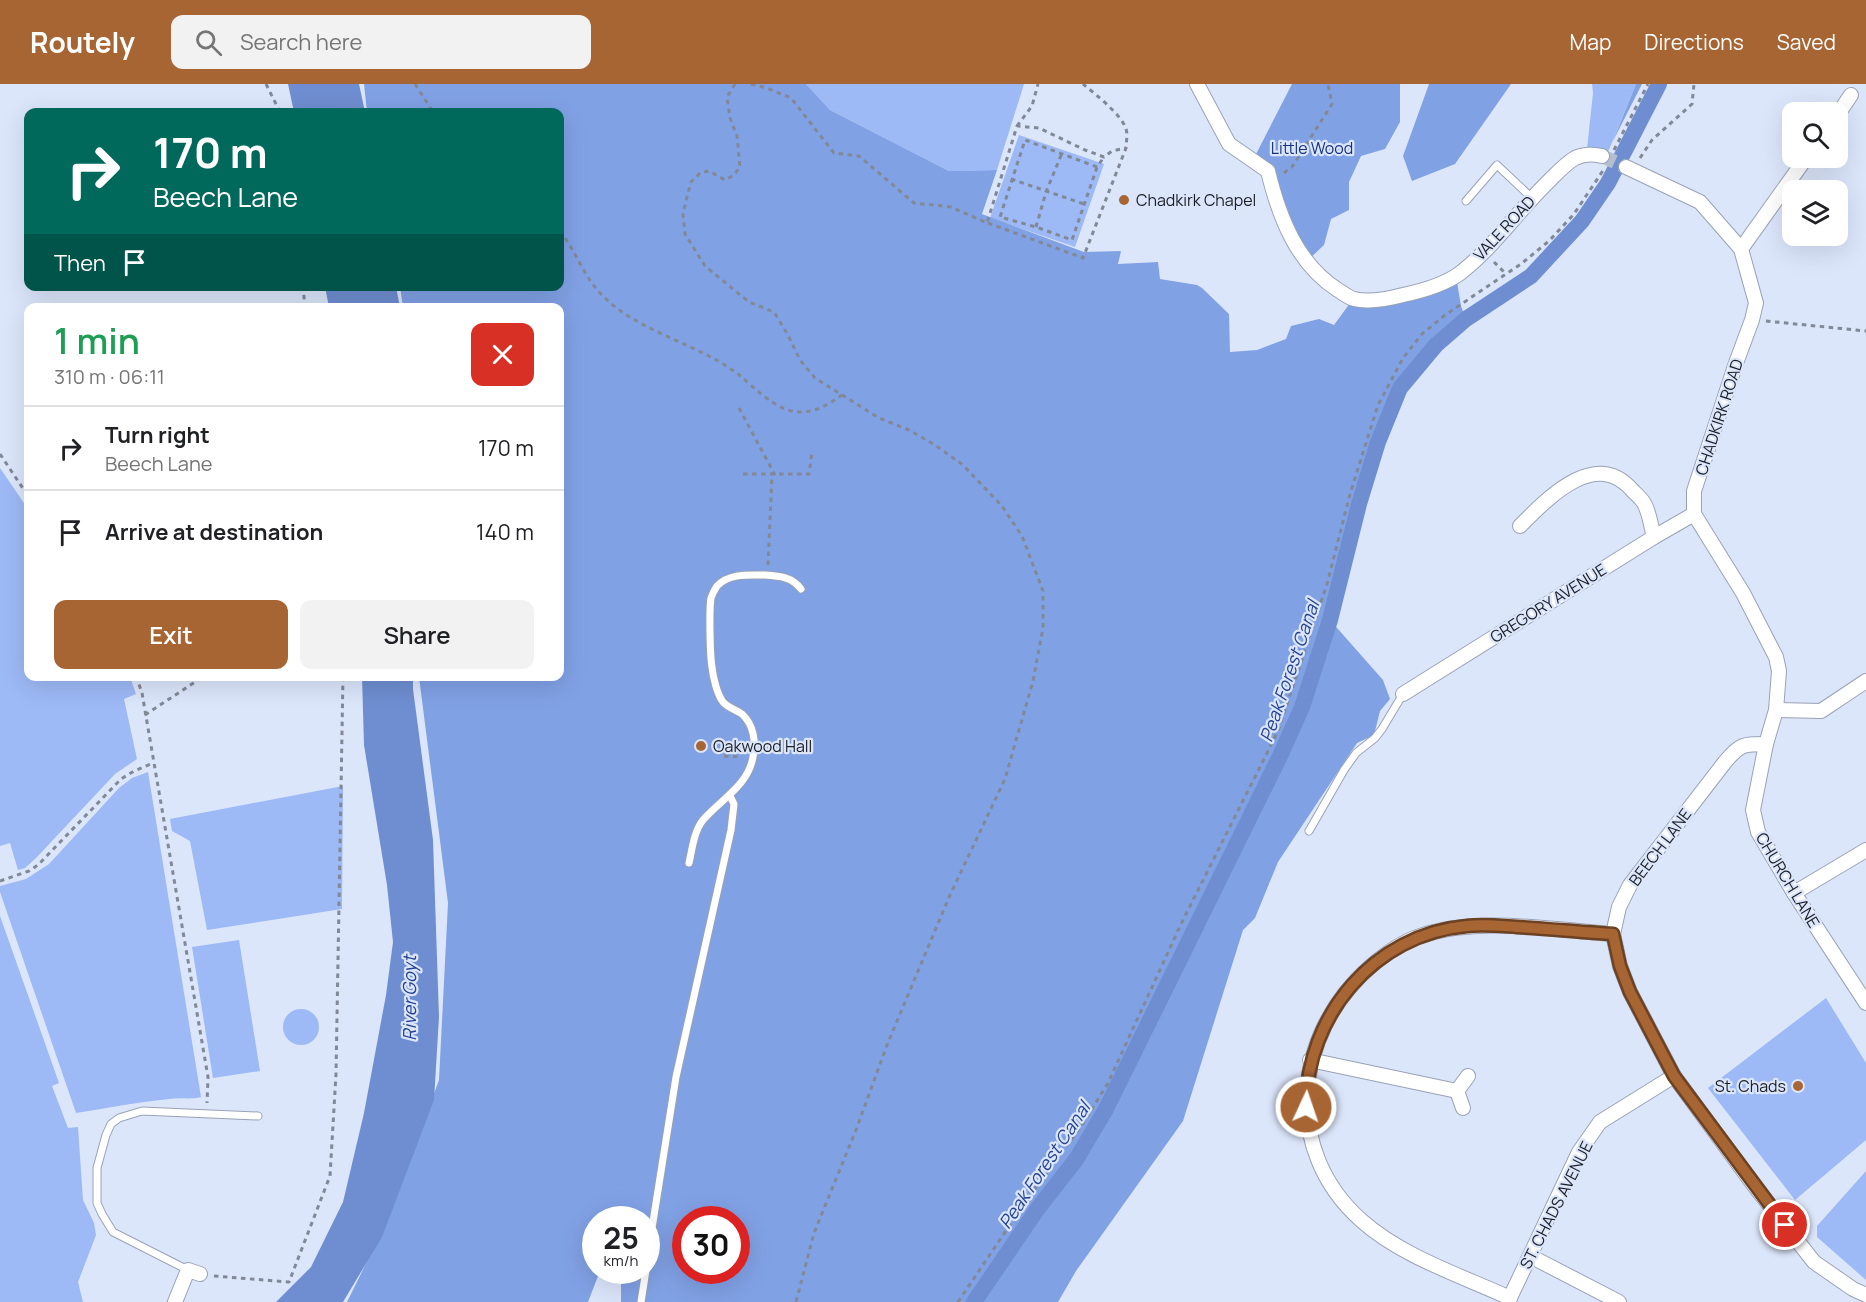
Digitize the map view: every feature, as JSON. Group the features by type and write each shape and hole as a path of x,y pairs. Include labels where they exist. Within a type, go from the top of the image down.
{"street":[{"name":"VALE ROAD","path":"1197,84 1229,144 1268,171 1275,201 1287,230 1306,262 1328,284 1353,299 1380,301 1422,291 1456,276 1485,252 1560,170 1576,158 1595,154 1606,160"},
{"path":"1846,102 1851,95"},
{"path":"1741,249 1799,168"},
{"name":"CHADKIRK ROAD","path":"1629,169 1700,202 1741,249 1756,303 1694,491 1694,514"},
{"path":"1520,526 1564,486 1586,475 1608,474 1626,482 1645,504 1653,537"},
{"path":"1694,514 1743,593 1776,657 1780,684 1776,710 1821,711 1866,681"},
{"name":"GREGORY AVENUE","path":"1403,694 1653,537 1694,514"},
{"name":"CHURCH LANE","path":"1776,710 1766,744 1753,810 1758,832 1794,893 1866,1002"},
{"name":"BEECH LANE","path":"1766,744 1745,744 1737,748 1725,762 1630,885 1619,907 1613,934 1620,966 1630,992 1674,1076 1756,1188 1814,1262 1853,1289 1866,1295"},
{"path":"1794,893 1866,850"},
{"path":"1509,1300 1380,1236 1345,1204 1328,1179 1311,1139 1306,1107 1310,1060 1321,1032 1335,1007 1360,976 1396,947 1419,936 1466,926 1613,934"},
{"path":"1310,1060 1457,1091"},
{"path":"1457,1091 1468,1076"},
{"name":"ST. CHADS AVENUE","path":"1509,1300 1579,1152 1600,1122 1674,1076"},
{"path":"1457,1091 1463,1108"},
{"path":"1530,1257 1619,1302"},
{"path":"175,1302 194,1272"}],"lane":[{"path":"1466,201 1497,165 1532,198"},
{"path":"689,863 698,828 703,820 730,796 744,778 753,757 754,736 750,724 723,701 712,667 711,598 716,587 726,580 741,575 788,578 796,582 801,590"},
{"path":"1309,831 1344,770 1356,753 1382,729 1403,694"},
{"path":"656,1206 676,1077 731,830 734,804 730,796"},
{"path":"194,1272 113,1232 97,1203 97,1168 106,1136 111,1124 119,1118 142,1111 258,1116"},
{"path":"641,1302 644,1284"}],"path":[{"path":"266,84 278,108"},
{"path":"415,84 430,108"},
{"path":"735,84 727,97 730,118 737,136 740,167 734,175 725,180 709,171 700,172 691,182 683,214 686,234 705,266 749,302 774,312 800,360 815,378 879,418 909,430 935,445 963,465 1002,506 1022,536 1042,591 1044,628 1033,681 1005,779 941,915 887,1045 856,1130 814,1233 796,1302"},
{"path":"751,84 767,87 791,99 834,153 859,156 914,203 951,207 987,223 1083,258 1126,148 1126,128 1116,114 1083,84"},
{"path":"987,223 1017,126 1032,106 1038,84"},
{"path":"1292,167 1332,104 1328,84"},
{"path":"958,1302 1030,1196 1082,1125 1108,1083 1181,924 1278,731 1327,584 1350,494 1378,405 1388,384 1403,358 1422,334 1549,241 1574,214 1648,84"},
{"path":"1629,169 1652,140 1692,104 1694,84"},
{"path":"1017,126 1039,128 1104,157"},
{"path":"1097,166 1024,140 999,218 1036,227 1072,240 1097,166 1112,151 1126,148"},
{"path":"1036,227 1046,192 1062,153"},
{"path":"1011,179 1084,204"},
{"path":"564,236 603,296 641,324 698,349 730,368 777,405 799,412 823,408 842,395"},
{"path":"1485,252 1506,274"},
{"path":"1752,320 1866,331"},
{"path":"739,408 773,475 767,575"},
{"path":"743,474 809,474 812,452"},
{"path":"0,454 24,490"},
{"path":"138,681 142,693 208,1077 207,1114"},
{"path":"145,715 196,681"},
{"path":"194,1272 289,1282 330,1176 336,1074 343,681"},
{"path":"724,756 753,757"},
{"path":"0,881 30,871 38,865 121,779 153,763"}],"shaded area":[{"path":"806,84 1024,84 997,170 949,171 830,110"},
{"path":"1592,84 1636,84 1608,152 1587,149"},
{"path":"1019,135 1104,164 1075,247 990,218"},
{"path":"0,468 24,503 24,681 131,681 136,694 124,699 137,759 115,774 25,868 18,870 10,843 0,846"},
{"path":"148,772 201,1097 157,1100 76,1113 0,892 0,886 26,879 49,864 119,788 132,778"},
{"path":"343,786 342,909 207,930 190,841 172,831 170,819"},
{"path":"0,916 59,1083 52,1086 68,1128 78,1127 83,1200 94,1223 96,1235 78,1282 83,1302 0,1302"},
{"path":"239,940 260,1071 213,1078 192,947"},
{"name":"St. Chads","path":"1826,998 1866,1063 1866,1140 1795,1200 1708,1088"},
{"path":"301,1009 314,1014 319,1027 314,1040 301,1045 288,1040 283,1027 288,1014"},
{"path":"1866,1171 1866,1280 1817,1237 1817,1226"}],"green space":[{"path":"364,84 806,84 830,110 949,171 997,170 982,214 1084,252 1121,251 1118,264 1158,262 1160,279 1197,285 1202,288 1229,314 1230,352 1257,350 1286,339 1291,326 1319,319 1334,325 1353,299 1380,301 1456,276 1461,306 1466,319 1436,345 1400,388 1389,411 1359,504 1330,620 1383,680 1390,699 1380,711 1374,735 1357,743 1278,862 1255,918 1243,930 1183,1121 1076,1271 1058,1302 621,1302 621,1284 660,1284 660,1206 582,1206 582,1284 595,1284 588,1302 347,1302 386,1223 439,1080 448,903 420,681 564,681 564,303 402,303 401,291 564,291 564,108 367,108"},
{"name":"Little Wood","path":"1292,84 1400,84 1400,122 1385,149 1361,156 1349,182 1349,210 1331,219 1324,245 1306,262 1268,172 1253,160"},
{"path":"1429,84 1511,84 1455,164 1412,181 1403,156"},
{"path":"1636,84 1642,84 1612,143"}],"water":[{"path":"288,84 359,84 364,108 293,108"},
{"path":"326,291 397,291 399,303 328,303"},
{"name":"River Goyt","path":"362,681 413,681 433,840 439,1017 434,1100 382,1237 343,1302 276,1302 311,1267 343,1202 364,1113 386,995 393,942 387,885 364,745"}],"waterway":[{"name":"Peak Forest Canal","path":"974,1302 1036,1211 1077,1158 1106,1109 1280,756 1302,707 1330,620 1359,504 1378,442 1400,388 1436,345 1466,319 1531,276 1582,221 1608,183 1659,84"}],"tunnel":[{"path":"1602,156 1626,167"}],"place":[{"name":"Chadkirk Chapel","path":"1124,200"},
{"name":"Oakwood Hall","path":"701,746"},
{"name":"St. Chads","path":"1798,1086"}],"route":[{"path":"1306,1107 1310,1060 1321,1032 1335,1007 1360,976 1396,947 1419,936 1466,926 1613,934 1620,966 1630,992 1674,1076 1785,1225"}]}
